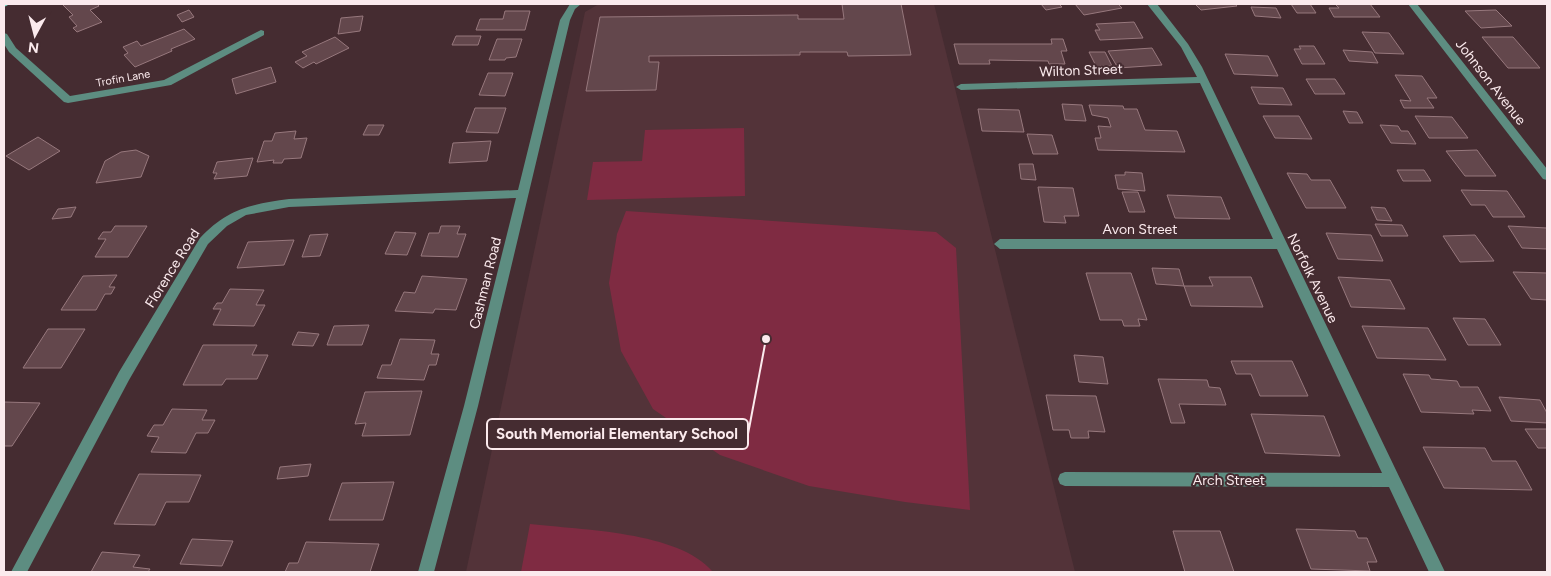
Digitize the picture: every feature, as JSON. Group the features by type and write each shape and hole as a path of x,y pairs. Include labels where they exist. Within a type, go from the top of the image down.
{"street":[{"name":"Cashman Road","path":"426,572 471,406 565,20 571,7 576,4"},
{"name":"Norfolk Avenue","path":"1152,4 1185,46 1437,572"},
{"name":"Johnson Avenue","path":"1412,4 1547,176"},
{"name":"Trofin Lane","path":"4,36 12,50 68,100 167,83 261,33"},
{"name":"Wilton Street","path":"961,88 1202,80"},
{"name":"Florence Road","path":"19,572 124,376 204,240 219,224 238,213 258,207 289,203 523,194"},
{"name":"Avon Street","path":"1000,244 1280,244"},
{"name":"Arch Street","path":"1065,479 1393,480"}],"shaded area":[{"path":"599,4 934,4 1075,572 466,572 585,12"},
{"path":"744,128 745,196 587,200 593,162 642,161 645,130"},
{"path":"626,211 936,232 956,248 970,510 905,502 809,486 720,455 653,409 621,351 609,283 617,234"},
{"path":"530,524 601,531 654,540 677,548 697,558 713,572 521,572"}],"building":[{"path":"62,4 97,4 99,6 90,10 102,22 77,32 73,28 77,26 69,17 73,15"},
{"path":"842,4 901,4 911,55 848,56 847,52 800,52 800,55 649,56 649,62 659,62 656,90 586,91 600,17 798,15 798,19 844,19"},
{"path":"1041,4 1059,4 1062,7 1046,10"},
{"path":"1075,4 1118,4 1122,8 1084,15"},
{"path":"1195,4 1235,4 1237,6 1201,10"},
{"path":"1291,4 1310,4 1316,13 1297,13"},
{"path":"1335,4 1370,4 1380,17 1334,17 1329,8 1339,8"},
{"path":"1251,7 1276,8 1281,18 1255,16"},
{"path":"189,10 194,17 182,22 177,15"},
{"path":"1496,10 1512,26 1481,28 1465,11"},
{"path":"505,11 530,11 525,30 476,30 480,19 503,19"},
{"path":"363,16 360,31 338,34 341,18"},
{"path":"1134,22 1143,38 1100,40 1095,30 1100,30 1096,24"},
{"path":"184,29 195,39 171,49 172,51 135,67 124,55 128,53 123,47 137,41 141,46"},
{"path":"1362,32 1389,33 1404,54 1375,53"},
{"path":"456,36 481,36 478,45 452,45"},
{"path":"335,37 349,48 316,64 314,62 303,68 295,62 307,56 302,52"},
{"path":"1482,37 1513,37 1540,68 1508,68"},
{"path":"497,39 522,39 516,57 506,58 505,60 489,60"},
{"path":"1051,39 1063,39 1067,51 1061,51 1065,64 1049,64 1048,61 989,60 990,64 959,64 954,44 1052,44"},
{"path":"1299,46 1314,46 1325,64 1302,64 1294,49 1301,49"},
{"path":"1152,48 1162,65 1118,68 1108,51"},
{"path":"1343,50 1372,52 1378,63 1349,61"},
{"path":"1089,52 1105,52 1112,66 1096,66"},
{"path":"1225,54 1268,56 1278,76 1234,74"},
{"path":"271,67 276,82 236,94 232,79"},
{"path":"488,73 513,73 505,96 479,95"},
{"path":"1395,75 1422,76 1437,98 1427,98 1434,108 1404,108 1400,100 1411,101"},
{"path":"1306,79 1335,79 1345,94 1315,94"},
{"path":"1251,87 1283,88 1292,105 1259,104"},
{"path":"1062,104 1082,105 1086,121 1065,120"},
{"path":"1089,105 1123,106 1124,109 1137,109 1145,130 1177,131 1185,152 1098,150 1095,138 1101,138 1098,126 1111,127 1108,118 1092,115"},
{"path":"475,108 506,108 498,133 466,132"},
{"path":"978,109 1019,110 1024,132 982,131"},
{"path":"1343,111 1357,112 1363,123 1349,123"},
{"path":"1263,116 1299,116 1312,139 1275,138"},
{"path":"1415,116 1452,117 1468,138 1429,138"},
{"path":"368,125 384,125 379,135 363,135"},
{"path":"1380,125 1398,126 1401,131 1408,131 1416,144 1391,143"},
{"path":"296,131 294,139 307,138 301,158 284,159 282,163 273,163 274,160 257,162 264,141 272,141 275,133"},
{"path":"1027,134 1052,135 1058,154 1033,154"},
{"path":"38,137 60,151 29,170 6,156"},
{"path":"491,141 487,161 449,163 453,143"},
{"path":"136,150 149,156 141,177 96,183 105,161 121,152"},
{"path":"1477,150 1496,176 1465,176 1446,151"},
{"path":"253,158 247,176 214,179 217,173 213,173 217,162"},
{"path":"1019,164 1033,164 1036,180 1021,179"},
{"path":"1397,170 1424,170 1431,181 1403,181"},
{"path":"1125,172 1142,173 1145,191 1118,189 1115,175 1125,175"},
{"path":"1287,173 1307,174 1311,180 1330,180 1346,208 1306,208"},
{"path":"1038,187 1073,188 1079,216 1064,216 1066,223 1044,222"},
{"path":"1461,190 1507,191 1525,217 1493,217 1485,205 1471,205"},
{"path":"1122,192 1138,192 1145,212 1129,212"},
{"path":"1167,195 1221,197 1230,219 1175,218"},
{"path":"76,207 71,217 52,219 58,209"},
{"path":"1371,207 1385,208 1392,221 1377,220"},
{"path":"1375,224 1402,225 1408,236 1381,236"},
{"path":"115,226 147,226 128,257 95,257 106,239 98,239 103,232 111,232"},
{"path":"441,226 460,226 457,234 466,234 458,257 421,256 429,233 439,233"},
{"path":"1508,226 1547,228 1547,249 1522,248"},
{"path":"395,232 416,233 407,255 385,254"},
{"path":"1326,233 1371,235 1383,261 1338,259"},
{"path":"328,234 320,256 302,257 310,235"},
{"path":"1475,235 1494,261 1460,262 1443,236"},
{"path":"294,240 284,265 237,268 248,242"},
{"path":"1152,268 1179,269 1184,286 1156,284"},
{"path":"1513,272 1547,273 1547,300 1531,299"},
{"path":"1086,273 1131,273 1147,320 1138,319 1140,326 1124,326 1122,320 1100,320"},
{"path":"117,275 109,287 115,287 111,294 105,294 96,310 61,310 83,276"},
{"path":"422,276 467,279 456,310 435,309 433,313 395,311 404,292 415,293"},
{"path":"1209,277 1251,277 1263,307 1191,306 1184,286 1213,286"},
{"path":"1338,277 1390,280 1405,309 1351,307"},
{"path":"230,289 264,290 256,305 265,305 254,326 213,325 221,309 213,309 217,303 222,303"},
{"path":"1453,318 1485,319 1501,345 1468,345"},
{"path":"369,325 362,345 327,345 334,326"},
{"path":"1362,326 1428,328 1446,360 1377,358"},
{"path":"48,329 85,329 61,368 23,368"},
{"path":"298,332 319,334 313,346 292,345"},
{"path":"400,339 435,340 431,354 439,354 436,365 429,365 424,380 377,378 382,365 391,365"},
{"path":"203,345 257,345 252,355 268,355 257,379 226,379 222,385 183,385"},
{"path":"1074,355 1103,357 1108,384 1079,382"},
{"path":"1231,361 1292,361 1308,396 1260,396 1251,374 1236,374"},
{"path":"1403,374 1429,375 1431,379 1457,381 1460,387 1478,387 1491,411 1472,410 1474,414 1421,412"},
{"path":"1158,379 1207,380 1209,387 1220,388 1226,405 1179,404 1185,423 1171,423"},
{"path":"422,391 410,435 362,436 366,423 355,424 365,392"},
{"path":"1046,395 1096,396 1105,432 1088,431 1089,438 1071,438 1069,430 1053,430"},
{"path":"1499,397 1540,400 1547,413 1547,423 1511,421"},
{"path":"4,402 40,403 12,446 4,446"},
{"path":"172,409 207,410 202,420 215,420 208,433 196,433 186,453 151,452 159,437 147,436 154,425 163,425"},
{"path":"1251,414 1324,416 1340,456 1265,453"},
{"path":"1525,429 1547,429 1547,448 1538,448"},
{"path":"1423,447 1485,448 1492,461 1516,461 1532,490 1444,488"},
{"path":"311,464 308,476 277,479 280,467"},
{"path":"139,474 201,475 189,502 166,502 155,525 114,524"},
{"path":"394,482 383,520 329,520 342,483"},
{"path":"1296,529 1355,531 1358,538 1367,538 1377,562 1367,562 1370,571 1311,569"},
{"path":"1173,531 1220,531 1234,572 1185,572"},
{"path":"192,539 233,541 222,566 180,564"},
{"path":"306,542 379,544 370,572 285,572 289,563 298,563"},
{"path":"102,552 140,555 133,567 150,569 148,572 91,572"}],"place":[{"name":"South Memorial Elementary School","path":"766,339"}]}
